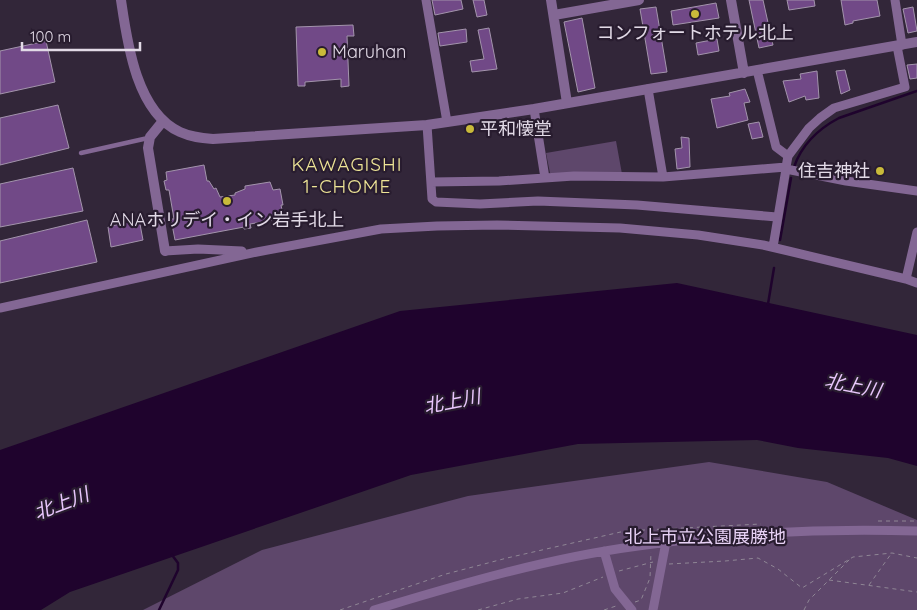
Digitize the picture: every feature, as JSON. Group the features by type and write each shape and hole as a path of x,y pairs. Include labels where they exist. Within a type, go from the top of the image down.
{"street":[{"path":"120,0 128,48 140,84 150,104 163,121 178,131 194,137 213,139 427,125 534,109 917,42"},
{"path":"426,0 447,122"},
{"path":"551,0 568,103"},
{"path":"554,15 639,0"},
{"path":"731,0 744,73"},
{"path":"432,182 499,181 574,176 663,176 786,167 788,156 808,128 834,108 905,87 895,0"},
{"path":"757,70 776,147 788,156"},
{"path":"648,89 663,176"},
{"path":"534,109 545,178"},
{"path":"163,121 150,137 148,148 165,251 198,249 257,252"},
{"path":"427,125 432,199 436,202 480,204 538,201 636,204 778,217"},
{"path":"773,247 786,169 846,181 917,191"},
{"path":"0,308 257,252 381,229 437,226 497,225 620,228 706,236 773,247 917,283"},
{"path":"906,279 917,232"},
{"path":"374,610 438,590 604,551 651,544 703,538 804,532 917,531"},
{"path":"653,610 666,542"},
{"path":"604,551 615,589 632,606"}],"lane":[{"path":"81,153 150,137"}],"path":[{"path":"632,606 641,600 650,578 651,544"},
{"path":"478,610 518,599 563,593 610,574 651,562 662,564 758,558 778,569 802,588 853,557 892,553 917,558"},
{"path":"869,586 892,553"},
{"path":"804,610 810,600 853,557"},
{"path":"829,580 917,592"},
{"path":"604,610 617,606"}],"green space":[{"path":"616,141 622,174 550,173 546,153"},
{"name":"北上市立公園展勝地","path":"709,462 827,482 917,520 917,610 143,610 262,550 468,496"}],"water":[{"name":"北上川","path":"677,283 917,335 917,466 888,458 798,448 757,440 578,444 411,475 70,592 41,610 0,610 0,450 400,311"}],"building":[{"path":"432,0 461,0 463,9 435,15"},
{"path":"473,0 484,0 487,15 477,17"},
{"path":"749,0 763,0 773,45 759,48"},
{"path":"787,0 814,0 815,6 789,10"},
{"path":"841,0 877,0 880,16 853,21 853,23 845,25"},
{"name":"コンフォートホテル北上","path":"716,3 719,18 673,25 671,11"},
{"path":"656,7 667,72 651,74 640,9"},
{"path":"913,7 917,31 908,33 903,9"},
{"path":"582,18 595,88 578,92 564,22"},
{"name":"Maruhan","path":"353,25 354,36 347,36 349,86 341,87 341,79 305,82 305,86 298,86 296,27"},
{"path":"489,28 497,69 472,72 470,61 484,59 478,30"},
{"path":"466,29 467,42 440,46 438,33"},
{"path":"717,39 719,51 698,55 696,43"},
{"path":"46,41 55,82 0,94 0,51"},
{"path":"917,64 917,78 910,79 907,65"},
{"path":"845,70 850,90 841,94 836,71"},
{"path":"817,71 819,98 806,100 805,96 789,102 783,81 801,79 800,74"},
{"path":"745,89 750,102 744,103 748,120 717,128 711,99 730,96 729,93"},
{"path":"58,105 69,148 0,165 0,118"},
{"path":"759,122 763,137 752,139 748,124"},
{"path":"681,137 689,138 690,167 677,169 675,149 682,148"},
{"name":"ANAホリデイ・イン岩手北上","path":"204,165 207,181 209,181 214,189 216,188 220,197 235,195 235,193 245,189 245,186 270,182 273,190 280,189 283,205 281,205 282,210 279,219 250,224 251,228 244,229 244,227 175,240 171,219 174,219 169,190 166,190 164,181 167,180 166,172"},
{"path":"73,168 83,211 0,227 0,184"},
{"path":"139,219 143,240 111,247 108,227"},
{"path":"87,220 97,262 0,283 0,241"}],"waterway":[{"path":"794,167 806,144 831,122 917,91"},
{"path":"780,240 791,178"},
{"path":"768,304 774,268"},
{"path":"159,610 178,570 178,563 172,555"}],"place":[{"name":"コンフォートホテル北上","path":"695,14"},
{"name":"Maruhan","path":"322,52"},
{"name":"平和懐堂","path":"470,129"},
{"name":"住吉神社","path":"880,171"},
{"name":"ANAホリデイ・イン岩手北上","path":"227,201"}],"district":[{"name":"KAWAGISHI 1-CHOME","path":"347,175"}]}
